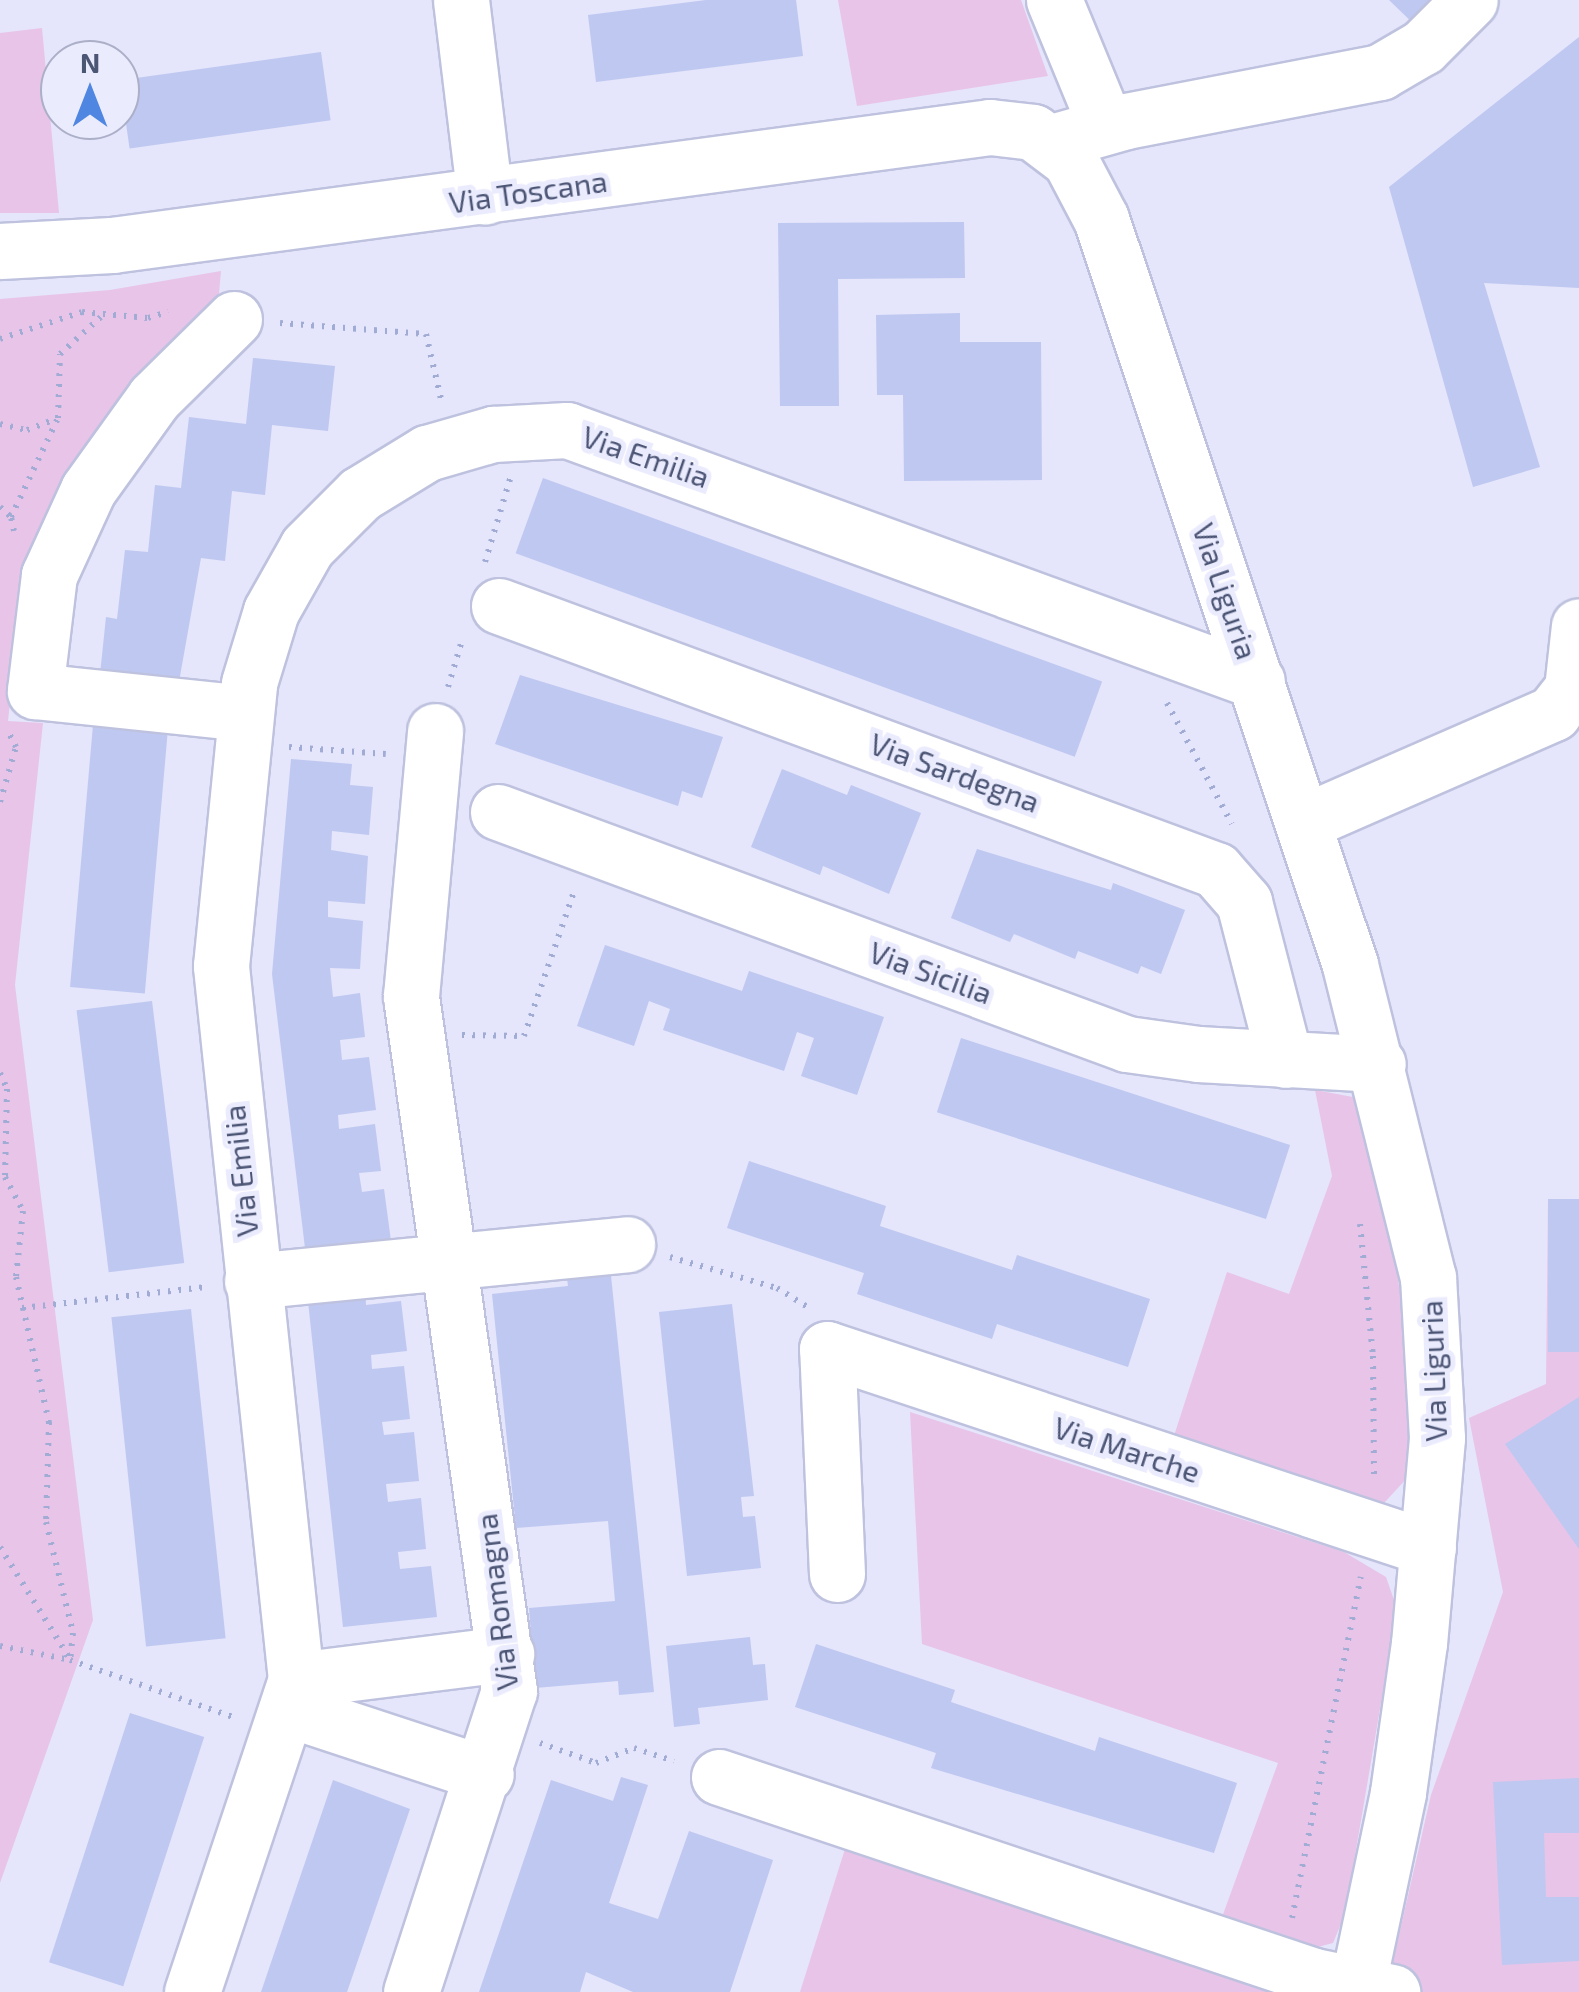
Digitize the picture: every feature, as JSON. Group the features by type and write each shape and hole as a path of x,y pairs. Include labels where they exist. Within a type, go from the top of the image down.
{"street":[{"path":"1054,0 1106,126"},
{"path":"1052,142 1106,126 1380,72 1423,47 1470,0"},
{"path":"456,8 485,197"},
{"name":"Via Toscana","path":"0,251 112,245 973,128 1012,127 1052,142"},
{"name":"Via Liguria","path":"719,1777 1282,1966 1369,1990 1406,1748 1437,1438 1434,1327 1422,1244 1378,1064 1257,681 1100,220 1077,171 1052,142"},
{"path":"234,319 154,398 88,490 49,575 35,692 242,728"},
{"name":"Via Emilia","path":"192,1992 289,1708 220,966 242,728 261,636 307,548 381,478 450,444 539,428 603,438 1257,681"},
{"name":"Via Sardegna","path":"500,606 1216,870 1244,902 1285,1060"},
{"path":"1304,822 1553,713 1572,688 1579,626"},
{"name":"Via Romagna","path":"410,1992 508,1699 506,1654 417,1034 411,958 434,744"},
{"name":"Via Sicilia","path":"498,812 1126,1044 1285,1060 1378,1064"},
{"path":"450,1257 627,1244"},
{"name":"Via Emilia","path":"252,1281 450,1257"},
{"path":"826,1349 837,1574"},
{"name":"Via Marche","path":"826,1349 1428,1548"},
{"path":"289,1708 506,1654"},
{"path":"289,1708 493,1751"}],"path":[{"path":"0,338 82,312 148,318 200,303 234,319 426,334 450,444"},
{"path":"0,424 27,430 58,418"},
{"path":"0,507 11,517"},
{"path":"0,802 16,748 4,724"},
{"path":"242,728 434,744"},
{"path":"417,1034 524,1036 590,846"},
{"path":"0,1073 7,1088 5,1176 23,1211 16,1277 49,1422 46,1522 73,1633 70,1660"},
{"path":"1356,1204 1372,1356 1374,1489"},
{"path":"627,1244 790,1294 814,1316 826,1349"},
{"path":"22,1308 252,1281"},
{"path":"0,1547 70,1660"},
{"path":"1282,1966 1364,1562"},
{"path":"0,1646 289,1708"},
{"path":"493,1751 596,1763 634,1748 719,1777"}],"shaded area":[{"path":"838,0 1021,0 1048,76 857,106"},
{"path":"42,28 40,140 52,140 59,213 0,213 0,33"},
{"path":"221,271 218,305 24,574 8,721 43,723 15,985 93,1620 0,1883 0,299 110,290"},
{"path":"1315,1090 1353,1097 1362,1110 1394,1252 1410,1360 1409,1476 1384,1503 1359,1505 1172,1442 1227,1272 1289,1294 1332,1176"},
{"path":"1548,1199 1579,1199 1579,1992 1386,1992 1431,1795 1503,1592 1469,1418 1546,1384"},
{"path":"910,1412 1344,1552 1386,1577 1394,1600 1393,1633 1345,1914 1333,1943 1314,1948 1221,1920 1278,1763 922,1644"},
{"path":"845,1849 1205,1967 1274,1992 800,1992"}],"building":[{"path":"706,0 796,0 803,56 596,82 588,15"},
{"path":"1389,0 1446,0 1418,28"},
{"path":"1579,37 1579,288 1484,283 1540,467 1473,487 1389,187"},
{"path":"321,52 331,120 130,149 128,140 140,140 140,77"},
{"path":"964,222 965,278 838,279 839,406 780,406 778,223"},
{"path":"960,313 960,342 1041,342 1042,480 904,481 903,395 877,395 876,315"},
{"path":"253,358 335,366 328,431 272,425 265,495 232,491 225,561 201,558 177,693 99,684 106,617 117,619 125,550 148,552 155,485 181,488 189,417 246,424"},
{"path":"543,478 1102,682 1075,757 516,553"},
{"path":"520,675 723,737 702,798 682,791 678,806 495,744"},
{"path":"93,725 168,732 145,994 70,987"},
{"path":"291,759 352,764 350,785 373,787 369,835 332,831 331,850 368,856 365,904 328,901 328,917 363,921 360,969 330,968 333,997 360,993 365,1037 340,1040 342,1060 369,1057 376,1110 338,1115 339,1129 375,1124 381,1171 359,1173 362,1192 384,1189 391,1241 305,1248 272,974"},
{"path":"782,769 847,795 851,785 921,813 889,894 823,866 820,875 751,847"},
{"path":"977,849 1111,890 1113,883 1185,910 1161,974 1141,966 1138,974 1078,951 1075,959 1014,934 1010,942 951,918"},
{"path":"605,945 742,991 749,971 884,1017 857,1095 801,1076 814,1038 797,1032 784,1071 663,1030 670,1009 649,1001 634,1046 577,1026"},
{"path":"152,1001 184,1263 109,1272 77,1010"},
{"path":"961,1038 1290,1145 1266,1219 937,1112"},
{"path":"749,1161 886,1206 880,1226 1012,1270 1017,1255 1150,1299 1128,1367 997,1324 992,1339 857,1294 864,1273 727,1228"},
{"path":"1548,1199 1579,1199 1579,1352 1548,1352"},
{"path":"610,1266 654,1692 619,1695 618,1681 535,1688 529,1608 615,1601 608,1521 516,1528 492,1294 568,1286 566,1270"},
{"path":"365,1287 366,1305 401,1301 407,1351 371,1355 372,1369 404,1366 410,1419 382,1422 384,1435 414,1432 419,1481 386,1484 388,1502 421,1498 426,1549 398,1552 400,1569 431,1566 437,1617 343,1627 307,1292"},
{"path":"732,1304 754,1496 741,1497 743,1517 755,1516 761,1568 687,1576 659,1312"},
{"path":"191,1309 226,1638 146,1647 111,1317"},
{"path":"1579,1397 1579,1549 1505,1444"},
{"path":"750,1637 753,1665 765,1664 768,1700 698,1708 700,1724 674,1727 666,1646"},
{"path":"816,1644 955,1690 951,1702 1095,1751 1099,1737 1237,1783 1214,1853 931,1768 936,1753 795,1707"},
{"path":"130,1713 204,1737 123,1986 49,1962"},
{"path":"621,1777 648,1785 609,1903 658,1919 689,1831 773,1860 730,1992 633,1992 586,1972 580,1992 479,1992 551,1780 613,1801"},
{"path":"1579,1778 1579,1833 1544,1833 1546,1897 1579,1897 1579,1961 1502,1965 1493,1782"},
{"path":"333,1780 410,1809 347,1992 261,1992"}]}
